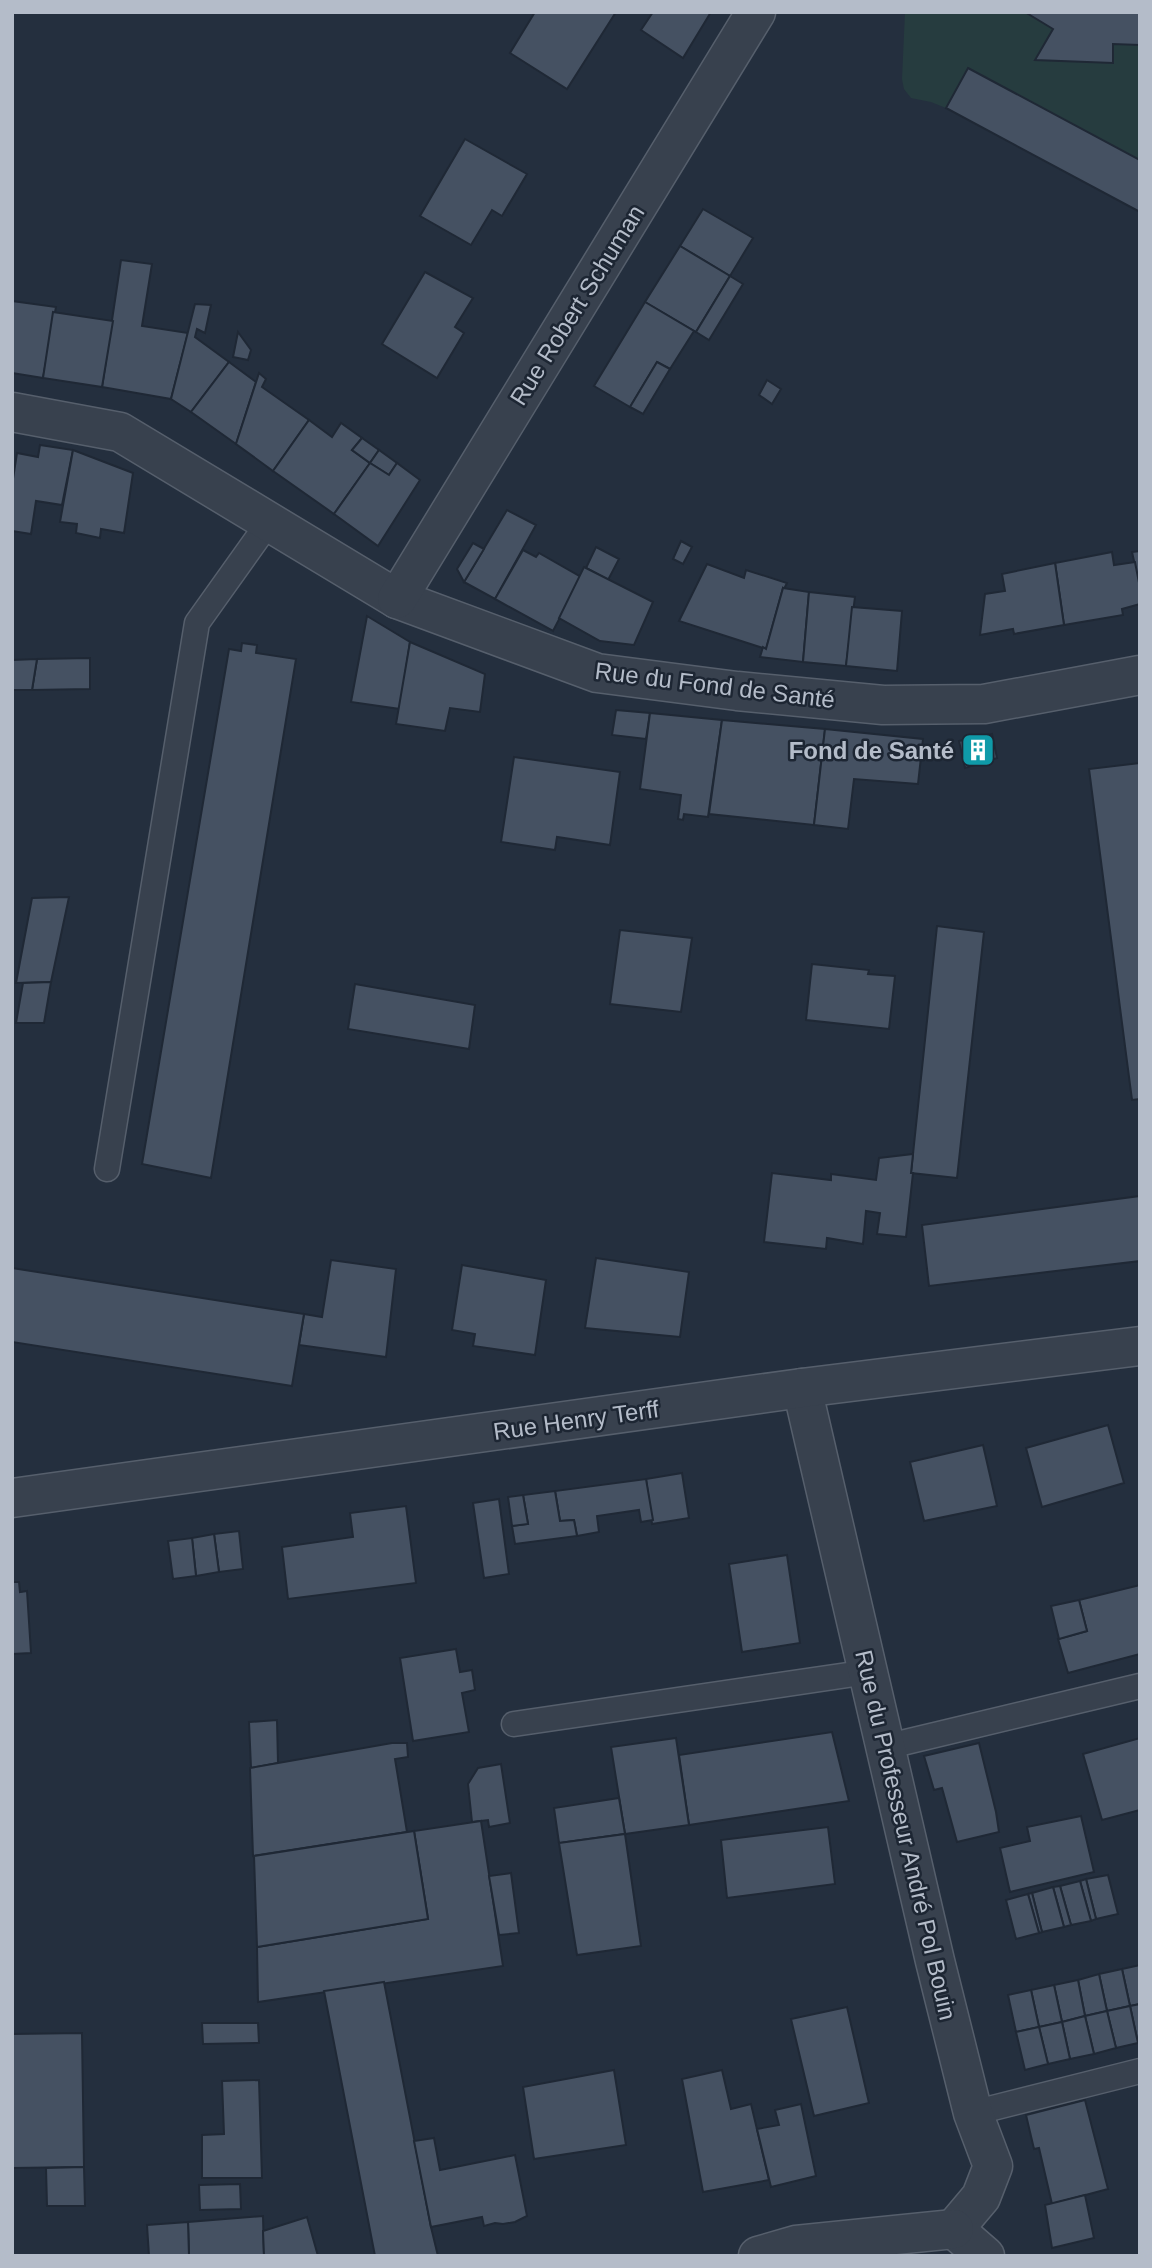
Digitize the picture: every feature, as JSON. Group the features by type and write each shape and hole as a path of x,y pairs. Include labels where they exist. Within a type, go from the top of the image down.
{"street":[{"name":"Rue Robert Schuman","path":"397,599 757,12"},
{"name":"Rue du Fond de Santé","path":"12,412 120,432 397,599 597,673 737,691 883,705 984,704 1140,675"},
{"name":"Rue Henry Terff","path":"12,1499 802,1388 1140,1346"},
{"name":"Rue du Professeur André Pol Bouin","path":"802,1388 973,2113 993,2166 981,2197 954,2230"},
{"path":"758,2256 796,2245 954,2230 985,2256"}],"lane":[{"path":"107,1169 197,623 269,522"},
{"path":"513,1724 868,1672"},
{"path":"885,1747 1140,1686"},
{"path":"973,2113 1140,2071"}],"green space":[{"path":"905,12 1025,12 1053,29 1035,60 1113,62 1113,44 1140,45 1140,160 968,68 946,108 911,98 904,89 902,79"}],"building":[{"path":"535,12 616,12 567,89 510,53"},
{"path":"653,12 711,12 683,58 641,30"},
{"path":"1025,12 1140,12 1140,45 1113,44 1113,63 1035,60 1053,29"},
{"path":"968,68 1140,160 1140,212 946,108"},
{"path":"465,139 527,174 502,216 492,210 471,245 420,216"},
{"path":"703,209 753,238 730,276 680,246"},
{"path":"680,246 730,276 696,332 645,302"},
{"path":"121,260 152,264 142,326 188,333 171,399 102,387"},
{"path":"425,272 473,298 455,327 464,333 437,378 382,344"},
{"path":"730,276 743,284 709,340 696,332"},
{"path":"12,301 56,307 43,378 12,373"},
{"path":"645,302 694,331 670,369 657,362 630,407 594,386"},
{"path":"195,304 211,305 205,333 197,329 195,337 229,362 191,412 171,399"},
{"path":"53,312 113,321 102,387 43,378"},
{"path":"238,332 251,350 248,360 233,357"},
{"path":"229,362 256,382 236,444 191,412"},
{"path":"657,362 670,369 643,414 630,407"},
{"path":"259,373 266,379 262,387 309,420 273,471 236,444"},
{"path":"767,380 781,389 772,404 759,395"},
{"path":"309,420 332,437 341,423 362,438 352,450 370,463 334,514 273,471"},
{"path":"362,438 379,450 370,463 352,450"},
{"path":"40,445 73,450 62,505 36,501 31,534 12,531 12,485 17,453 38,457"},
{"path":"73,450 133,473 124,533 101,529 100,538 76,533 77,524 60,522"},
{"path":"379,450 397,463 389,475 370,463"},
{"path":"370,463 389,475 397,463 420,480 378,546 334,514"},
{"path":"507,510 536,525 495,599 464,582"},
{"path":"681,541 692,547 683,564 673,559"},
{"path":"473,543 484,549 464,582 457,569"},
{"path":"596,547 619,559 608,580 586,568"},
{"path":"523,550 536,557 539,553 581,577 553,631 495,599"},
{"path":"1140,551 1140,588 1132,552"},
{"path":"1112,552 1114,565 1135,562 1140,604 1122,609 1123,615 1064,625 1055,563"},
{"path":"1055,563 1064,625 1014,634 1013,629 980,635 985,594 1005,591 1002,574"},
{"path":"707,564 744,578 746,570 787,583 783,588 766,649 679,621"},
{"path":"584,567 653,602 634,645 600,641 559,618"},
{"path":"783,588 809,592 803,662 760,657 763,647 766,649"},
{"path":"809,592 855,597 846,666 803,662"},
{"path":"852,607 902,611 897,671 846,666"},
{"path":"367,616 410,642 400,709 351,702"},
{"path":"410,642 485,674 480,712 450,708 445,731 396,724"},
{"path":"242,643 257,645 256,653 296,659 211,1178 142,1164 229,649 241,651"},
{"path":"90,658 90,689 32,690 37,659"},
{"path":"37,659 32,690 12,690 12,660"},
{"path":"616,710 650,713 646,739 612,735"},
{"path":"650,713 722,720 708,817 684,814 683,820 678,819 681,795 640,789"},
{"path":"722,720 825,729 814,825 709,814"},
{"path":"825,729 923,739 918,784 854,779 848,829 814,825"},
{"name":"Fond de Santé","path":"992,734 997,758 965,768 959,741"},
{"path":"514,757 620,772 610,845 557,837 555,850 501,842"},
{"path":"1140,763 1140,1099 1132,1100 1089,769"},
{"path":"69,897 51,982 16,983 32,898"},
{"path":"937,926 984,932 957,1178 911,1173"},
{"path":"620,930 692,938 681,1012 610,1004"},
{"path":"812,964 869,970 868,974 895,976 889,1029 806,1020"},
{"path":"51,982 44,1023 16,1023 23,983"},
{"path":"355,984 475,1005 469,1049 348,1029"},
{"path":"913,1154 906,1237 877,1234 880,1213 866,1211 863,1244 827,1238 826,1249 764,1242 772,1173 831,1180 831,1174 876,1180 879,1158"},
{"path":"1140,1196 1140,1261 929,1286 922,1225"},
{"path":"596,1258 689,1272 680,1337 585,1328"},
{"path":"331,1260 396,1269 386,1357 299,1345 304,1314 322,1317"},
{"path":"462,1265 546,1280 535,1355 473,1346 475,1334 452,1330"},
{"path":"12,1268 304,1314 292,1386 12,1342"},
{"path":"1108,1425 1124,1483 1042,1507 1026,1448"},
{"path":"983,1445 997,1506 924,1521 910,1462"},
{"path":"682,1473 689,1518 652,1524 646,1479"},
{"path":"646,1479 653,1520 641,1522 639,1510 597,1516 599,1532 577,1536 574,1520 560,1521 555,1491"},
{"path":"555,1491 560,1521 574,1520 577,1536 515,1544 512,1526 528,1524 523,1495"},
{"path":"523,1495 528,1524 512,1526 508,1497"},
{"path":"499,1499 509,1574 484,1578 473,1503"},
{"path":"406,1506 416,1583 288,1599 282,1547 353,1537 350,1513"},
{"path":"239,1531 243,1569 219,1572 214,1534"},
{"path":"214,1534 219,1572 196,1576 192,1538"},
{"path":"192,1538 196,1576 173,1579 168,1541"},
{"path":"787,1555 800,1643 742,1652 729,1564"},
{"path":"12,1582 19,1582 20,1592 27,1591 31,1653 12,1654"},
{"path":"1140,1585 1140,1654 1068,1673 1058,1639 1087,1631 1079,1600"},
{"path":"1079,1600 1087,1631 1059,1639 1051,1606"},
{"path":"456,1649 460,1672 472,1670 475,1690 462,1693 469,1732 413,1741 400,1658"},
{"path":"277,1720 278,1763 251,1768 249,1722"},
{"path":"832,1732 849,1801 689,1825 679,1755"},
{"path":"676,1738 689,1825 625,1834 611,1747"},
{"path":"1140,1738 1140,1810 1102,1820 1083,1754"},
{"path":"392,1743 407,1743 408,1757 395,1759 407,1832 253,1856 250,1768"},
{"path":"979,1743 999,1832 957,1842 942,1788 934,1790 924,1756"},
{"path":"501,1764 510,1823 489,1827 488,1820 472,1822 468,1784 478,1768"},
{"path":"619,1798 625,1834 559,1843 554,1808"},
{"path":"1081,1816 1094,1872 1010,1892 1000,1848 1030,1841 1027,1827"},
{"path":"481,1821 503,1966 258,2002 257,1947 428,1919 414,1831"},
{"path":"828,1827 835,1884 727,1898 721,1840"},
{"path":"414,1831 428,1919 257,1947 254,1856"},
{"path":"625,1834 641,1946 577,1955 559,1843"},
{"path":"511,1873 519,1933 499,1935 489,1876"},
{"path":"1108,1875 1118,1914 1096,1919 1086,1879"},
{"path":"1086,1879 1096,1919 1091,1921 1080,1881"},
{"path":"1080,1881 1091,1921 1071,1925 1060,1886"},
{"path":"1060,1886 1071,1925 1064,1927 1053,1887"},
{"path":"1053,1887 1064,1927 1042,1932 1032,1893"},
{"path":"1032,1893 1042,1932 1039,1933 1028,1894"},
{"path":"1028,1894 1039,1933 1016,1939 1006,1900"},
{"path":"1140,1965 1140,2004 1130,2006 1122,1969"},
{"path":"1122,1969 1130,2006 1107,2011 1099,1974"},
{"path":"1099,1974 1107,2011 1085,2016 1078,1980"},
{"path":"1078,1980 1085,2016 1062,2022 1054,1985"},
{"path":"384,1982 438,2256 375,2256 324,1991"},
{"path":"1054,1985 1062,2022 1039,2027 1031,1990"},
{"path":"1031,1990 1039,2027 1016,2032 1008,1995"},
{"path":"1140,2004 1140,2043 1138,2043 1130,2006"},
{"path":"1130,2006 1138,2043 1116,2048 1107,2011"},
{"path":"847,2007 869,2103 814,2116 791,2019"},
{"path":"1107,2011 1116,2048 1094,2054 1085,2016"},
{"path":"1085,2016 1094,2054 1070,2059 1062,2022"},
{"path":"1062,2022 1070,2059 1048,2064 1039,2027"},
{"path":"202,2023 258,2023 259,2043 203,2044"},
{"path":"1039,2027 1048,2064 1025,2070 1016,2032"},
{"path":"82,2033 84,2167 12,2168 12,2034"},
{"path":"614,2070 626,2145 534,2159 523,2087"},
{"path":"722,2070 731,2109 751,2104 769,2180 703,2192 682,2079"},
{"path":"259,2080 262,2178 202,2178 202,2135 224,2134 222,2081"},
{"path":"1085,2100 1108,2189 1052,2204 1039,2148 1034,2149 1026,2115"},
{"path":"801,2104 816,2176 771,2187 757,2129 779,2125 775,2110"},
{"path":"434,2138 440,2170 515,2155 527,2216 503,2224 484,2226 482,2217 431,2227 414,2141"},
{"path":"84,2167 85,2206 47,2206 46,2168"},
{"path":"240,2184 241,2209 200,2210 199,2185"},
{"path":"1085,2195 1094,2238 1052,2248 1045,2205"},
{"path":"263,2216 264,2256 189,2256 188,2222"},
{"path":"307,2217 318,2256 264,2256 263,2231"},
{"path":"188,2222 189,2256 149,2256 147,2225"}],"place":[{"name":"Fond de Santé","path":"978,750"}]}
